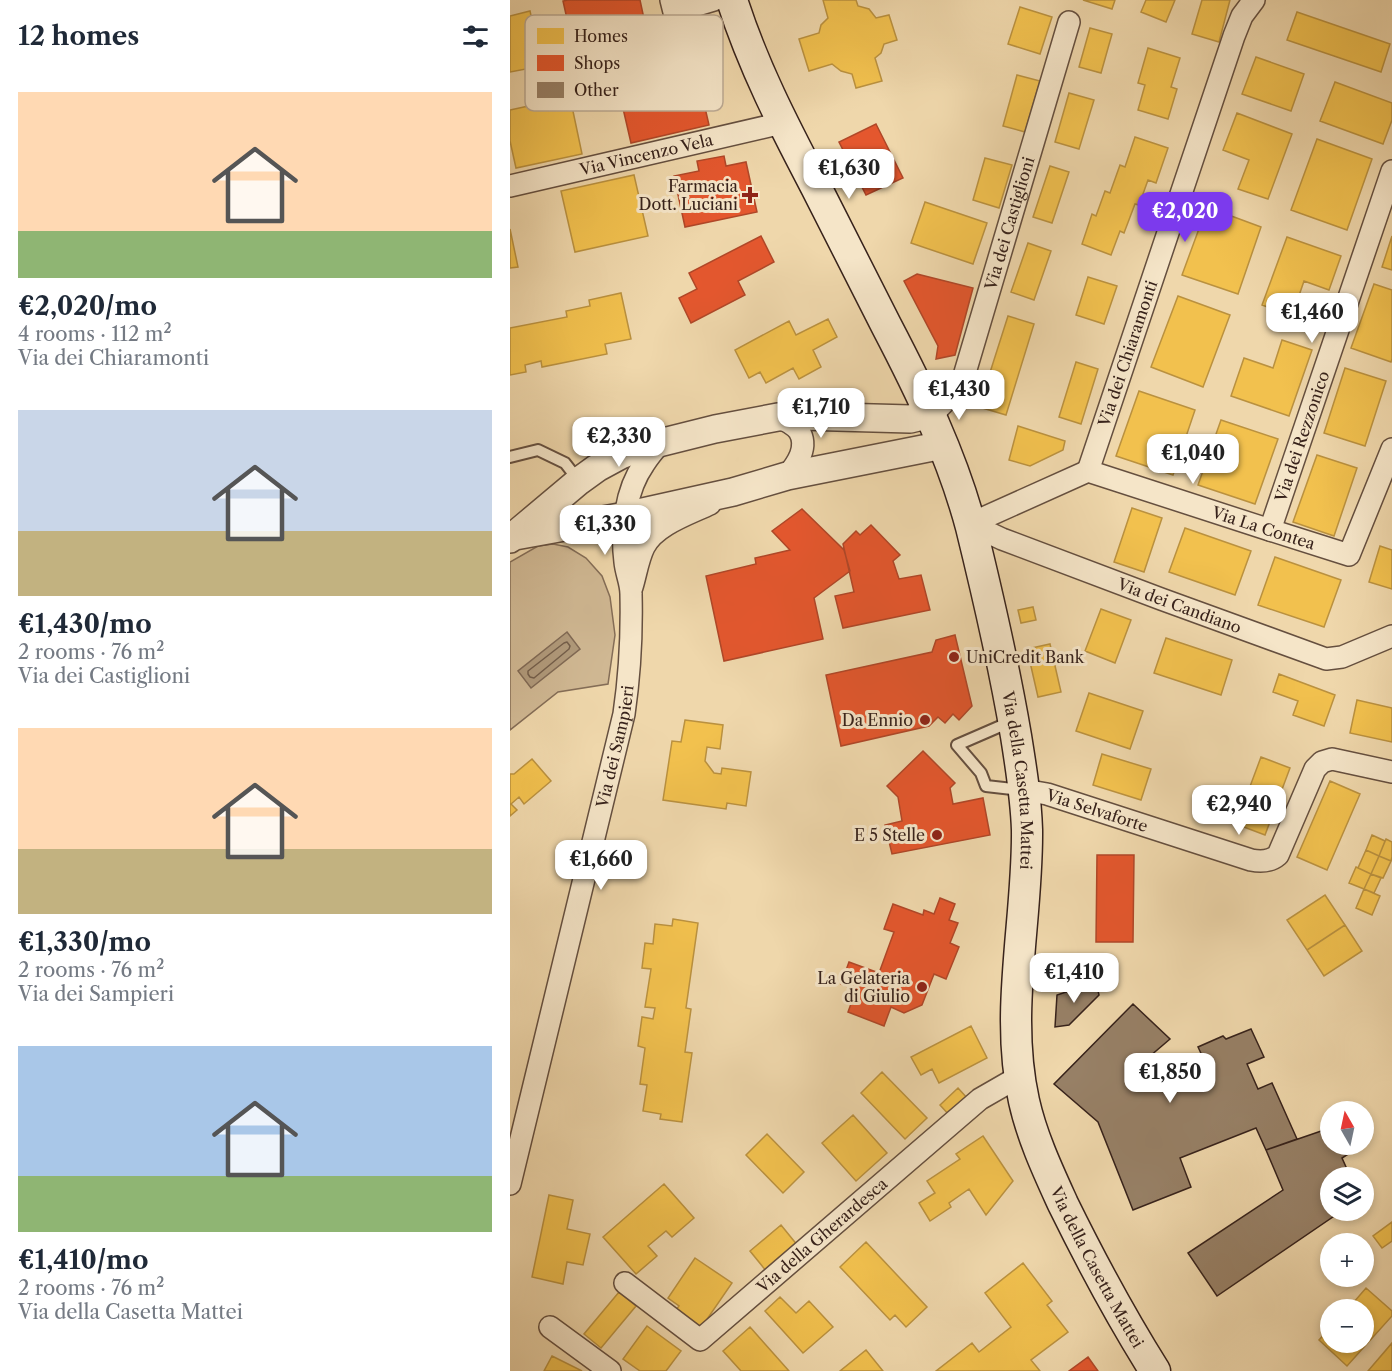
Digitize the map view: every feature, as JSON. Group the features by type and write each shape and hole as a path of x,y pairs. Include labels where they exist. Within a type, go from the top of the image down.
{"main road":[{"name":"Via della Casetta Mattei","path":"732,0 753,60 783,123 931,414 953,469 970,524 1000,647 1024,790 1027,828 1017,996 1017,1039 1026,1113 1056,1188 1111,1297 1155,1371"}],"street":[{"path":"671,0 674,12 714,0"},
{"name":"Via dei Chiaramonti","path":"1088,471 1234,36 1242,16 1254,0"},
{"name":"Via dei Castiglioni","path":"931,414 946,401 964,376 1069,22"},
{"name":"Via Vincenzo Vela","path":"510,186 783,123"},
{"name":"Via dei Rezzonico","path":"1270,531 1392,171"},
{"path":"512,538 597,468 621,455 661,442 778,417 902,419 931,414"},
{"path":"778,417 794,426 802,440 800,457 787,476"},
{"name":"Via dei Sampieri","path":"510,1184 624,714 631,657 631,590 624,551 625,516 638,474 661,442"},
{"path":"512,538 733,492 787,476 943,445"},
{"name":"Via La Contea","path":"1088,471 1349,555 1392,449"},
{"path":"970,524 1088,471"},
{"path":"631,590 643,550 653,535 666,525 733,492"},
{"name":"Via dei Candiano","path":"970,524 1002,539 1326,659 1342,657 1392,636"},
{"name":"Via Selvaforte","path":"1024,790 1047,794 1251,860 1264,862 1278,855 1315,769 1322,762 1332,759 1392,772"},
{"name":"Via della Gherardesca","path":"625,1283 700,1340 980,1099 1020,1076"},
{"path":"550,1327 610,1371"}],"lane":[{"path":"510,457 538,450 565,463 579,481"},
{"path":"1013,721 957,745 981,773 986,786 1024,790"}],"shaded area":[{"path":"553,544 568,547 586,558 602,576 610,597 615,635 608,684 558,692 510,730 510,562 538,546"}],"water":[{"path":"567,632 580,649 531,688 518,671"}],"building: Homes":[{"path":"823,0 856,0 858,6 869,9 876,18 889,15 897,40 884,44 881,53 875,58 882,81 856,88 852,74 841,71 832,64 809,71 799,39 819,33 821,25 828,18"},
{"path":"1083,0 1115,0 1112,9"},
{"path":"1146,0 1175,0 1166,22 1141,12"},
{"path":"1202,0 1230,0 1219,42 1192,34"},
{"path":"1020,7 1052,17 1040,54 1008,44"},
{"path":"530,11 531,15 525,15 525,69 510,72 510,16"},
{"path":"1297,12 1390,44 1381,72 1287,40"},
{"path":"1090,28 1112,34 1101,73 1079,67"},
{"path":"1148,48 1180,58 1171,87 1177,89 1168,119 1138,110 1145,85 1138,83"},
{"path":"1256,57 1304,74 1291,111 1242,94"},
{"path":"1017,75 1040,81 1025,132 1003,126"},
{"path":"1335,82 1392,103 1392,120 1383,144 1320,121"},
{"path":"1069,93 1094,100 1079,149 1055,142"},
{"path":"525,107 525,111 573,111 582,154 516,168 510,141 510,110"},
{"path":"1237,113 1292,134 1268,199 1238,189 1249,160 1223,150"},
{"path":"1135,137 1168,148 1156,183 1148,180 1139,205 1135,204 1124,233 1120,231 1111,255 1082,244 1092,214 1096,216 1105,191 1110,193 1120,165 1125,167"},
{"path":"1317,139 1372,159 1347,230 1291,210"},
{"path":"985,158 1012,165 999,208 973,200"},
{"path":"1050,166 1069,172 1052,223 1033,217"},
{"path":"634,175 648,236 575,252 561,191"},
{"path":"925,202 987,223 973,264 911,243"},
{"path":"1207,207 1261,227 1238,294 1182,275"},
{"path":"510,229 518,267 510,268"},
{"path":"1392,236 1392,270 1382,267"},
{"path":"1287,237 1341,256 1329,290 1304,281 1292,316 1262,305"},
{"path":"1028,243 1051,251 1034,300 1011,292"},
{"path":"1088,277 1117,286 1104,324 1076,315"},
{"path":"1374,284 1392,290 1391,362 1351,348"},
{"path":"621,293 631,339 605,344 607,354 542,367 541,361 525,365 526,372 510,375 510,328 567,317 566,311 590,306 589,300"},
{"path":"1178,296 1230,315 1203,387 1151,367"},
{"path":"1008,316 1034,324 1006,415 979,407"},
{"path":"828,319 837,337 813,350 821,367 799,379 793,368 766,383 760,372 749,378 735,350 789,321 796,335"},
{"path":"1282,340 1312,350 1289,416 1231,396 1244,358 1273,368"},
{"path":"1076,362 1098,369 1081,424 1059,417"},
{"path":"1345,368 1386,381 1365,446 1324,433"},
{"path":"1139,391 1195,410 1173,475 1116,456"},
{"path":"1221,420 1278,439 1255,504 1198,485"},
{"path":"1018,426 1065,441 1063,450 1030,466 1009,460"},
{"path":"1317,455 1357,468 1334,536 1293,522"},
{"path":"1132,508 1162,518 1144,572 1114,562"},
{"path":"1185,528 1251,551 1235,595 1169,572"},
{"path":"1380,546 1392,550 1392,589 1369,582"},
{"path":"1275,557 1341,580 1324,627 1258,605"},
{"path":"1033,607 1036,620 1021,623 1018,610"},
{"path":"1101,609 1131,620 1115,663 1085,651"},
{"path":"1166,638 1232,660 1221,695 1154,673"},
{"path":"1050,644 1061,692 1038,697 1027,649"},
{"path":"1279,674 1335,695 1324,726 1293,715 1298,701 1273,692"},
{"path":"1089,693 1143,711 1130,749 1076,731"},
{"path":"1357,700 1392,708 1392,742 1350,733"},
{"path":"685,720 723,725 720,749 707,747 705,761 714,773 721,774 722,768 751,772 746,806 727,803 726,809 663,800 672,741 681,742"},
{"path":"1102,754 1151,769 1141,800 1093,785"},
{"path":"1261,757 1290,768 1265,835 1236,824"},
{"path":"532,759 551,781 524,804 519,797 511,804 517,810 510,816 510,774 514,774"},
{"path":"1330,781 1360,794 1327,870 1297,857"},
{"path":"1372,835 1385,841 1379,856 1366,850"},
{"path":"1386,839 1392,842 1391,861 1379,856"},
{"path":"1366,850 1379,856 1371,874 1358,868"},
{"path":"1379,856 1391,861 1383,878 1371,874"},
{"path":"1356,867 1371,874 1364,889 1349,883"},
{"path":"1371,874 1381,878 1374,893 1364,889"},
{"path":"1364,889 1380,896 1372,915 1356,908"},
{"path":"1325,895 1345,925 1307,950 1287,920"},
{"path":"673,919 698,923 686,1008 691,1009 685,1052 692,1053 682,1122 660,1119 661,1114 643,1111 647,1085 640,1084 645,1048 638,1046 642,1017 653,1019 655,1008 645,1007 651,969 642,968 645,943 653,944 655,924 672,926"},
{"path":"1345,925 1362,951 1324,976 1307,950"},
{"path":"971,1026 987,1058 939,1083 932,1069 921,1075 911,1057"},
{"path":"882,1072 927,1118 905,1139 861,1093"},
{"path":"958,1088 968,1099 950,1116 940,1105"},
{"path":"853,1115 887,1153 856,1181 822,1143"},
{"path":"767,1134 804,1172 783,1193 746,1155"},
{"path":"983,1136 1013,1181 986,1215 969,1189 949,1203 951,1207 930,1221 919,1203 935,1193 927,1181 960,1159 956,1154"},
{"path":"664,1184 694,1218 672,1237 666,1231 648,1246 657,1256 636,1274 603,1237"},
{"path":"549,1195 573,1200 567,1229 590,1234 583,1265 567,1262 563,1284 532,1277"},
{"path":"1392,1222 1392,1241 1382,1248 1374,1235"},
{"path":"781,1225 798,1246 767,1272 750,1251"},
{"path":"866,1242 927,1307 906,1327 895,1315 890,1320 840,1267"},
{"path":"695,1258 732,1283 701,1328 675,1311 679,1306 668,1298"},
{"path":"1023,1263 1052,1301 1047,1305 1068,1332 1031,1360 1040,1371 936,1371 972,1343 979,1352 1011,1327 985,1293"},
{"path":"1366,1288 1392,1311 1392,1316 1374,1336 1374,1299 1356,1299"},
{"path":"619,1292 636,1306 601,1348 584,1334"},
{"path":"780,1297 796,1313 809,1301 833,1327 803,1353 765,1311"},
{"path":"647,1326 681,1351 666,1371 640,1371 623,1359"},
{"path":"750,1327 789,1371 741,1371 723,1351"},
{"path":"1392,1343 1392,1371 1368,1371"},
{"path":"866,1350 883,1371 840,1371"},
{"path":"1333,1353 1359,1353 1347,1366"},
{"path":"552,1356 582,1371 544,1371"}],"building: Shops":[{"path":"640,0 643,15 566,15 563,1"},
{"path":"624,111 706,111 709,125 631,143"},
{"path":"876,124 903,178 866,195 839,142"},
{"path":"724,156 726,166 746,162 757,212 685,227 674,176 699,171 697,161"},
{"path":"761,236 774,262 738,281 745,295 691,323 679,298 697,289 689,273"},
{"path":"917,274 973,288 955,355 936,359 938,346 904,281"},
{"path":"802,509 844,550 850,571 814,598 823,639 724,661 706,576 756,564 755,558 790,550 772,531"},
{"path":"871,525 900,555 893,561 899,579 921,575 930,610 843,628 835,596 854,592 843,544 856,531 860,535"},
{"path":"955,635 972,706 959,720 953,714 945,723 938,717 929,726 841,746 826,675 932,652 936,640"},
{"path":"923,751 955,783 950,788 953,804 983,798 990,835 892,854 885,825 902,821 898,797 887,786"},
{"path":"1097,855 1134,855 1133,942 1096,942"},
{"path":"940,898 955,904 949,920 958,923 950,943 959,947 946,979 934,974 922,1005 904,1013 891,1007 884,1026 848,1012 856,990 841,984 849,962 879,973 894,932 884,929 893,904 923,915 924,910 934,914"},
{"path":"1088,1357 1098,1371 1069,1371"}],"building: Other":[{"path":"1096,982 1099,995 1069,1025 1055,1027 1057,995"},
{"path":"1133,1004 1170,1039 1149,1057 1165,1094 1200,1079 1194,1067 1205,1062 1198,1047 1223,1036 1226,1039 1251,1029 1264,1057 1247,1064 1258,1089 1272,1083 1297,1139 1266,1150 1256,1128 1180,1158 1191,1187 1133,1210 1098,1122 1054,1084"},
{"path":"1320,1131 1320,1155 1347,1155 1342,1158 1346,1167 1320,1167 1320,1221 1327,1221 1217,1296 1188,1253 1283,1190 1266,1150"}],"place":[{"name":"Farmacia Dott. Luciani","path":"750,195"},
{"name":"UniCredit Bank","path":"954,657"},
{"name":"Da Ennio","path":"925,720"},
{"name":"E 5 Stelle","path":"937,835"},
{"name":"La Gelateria di Giulio","path":"922,987"}]}
